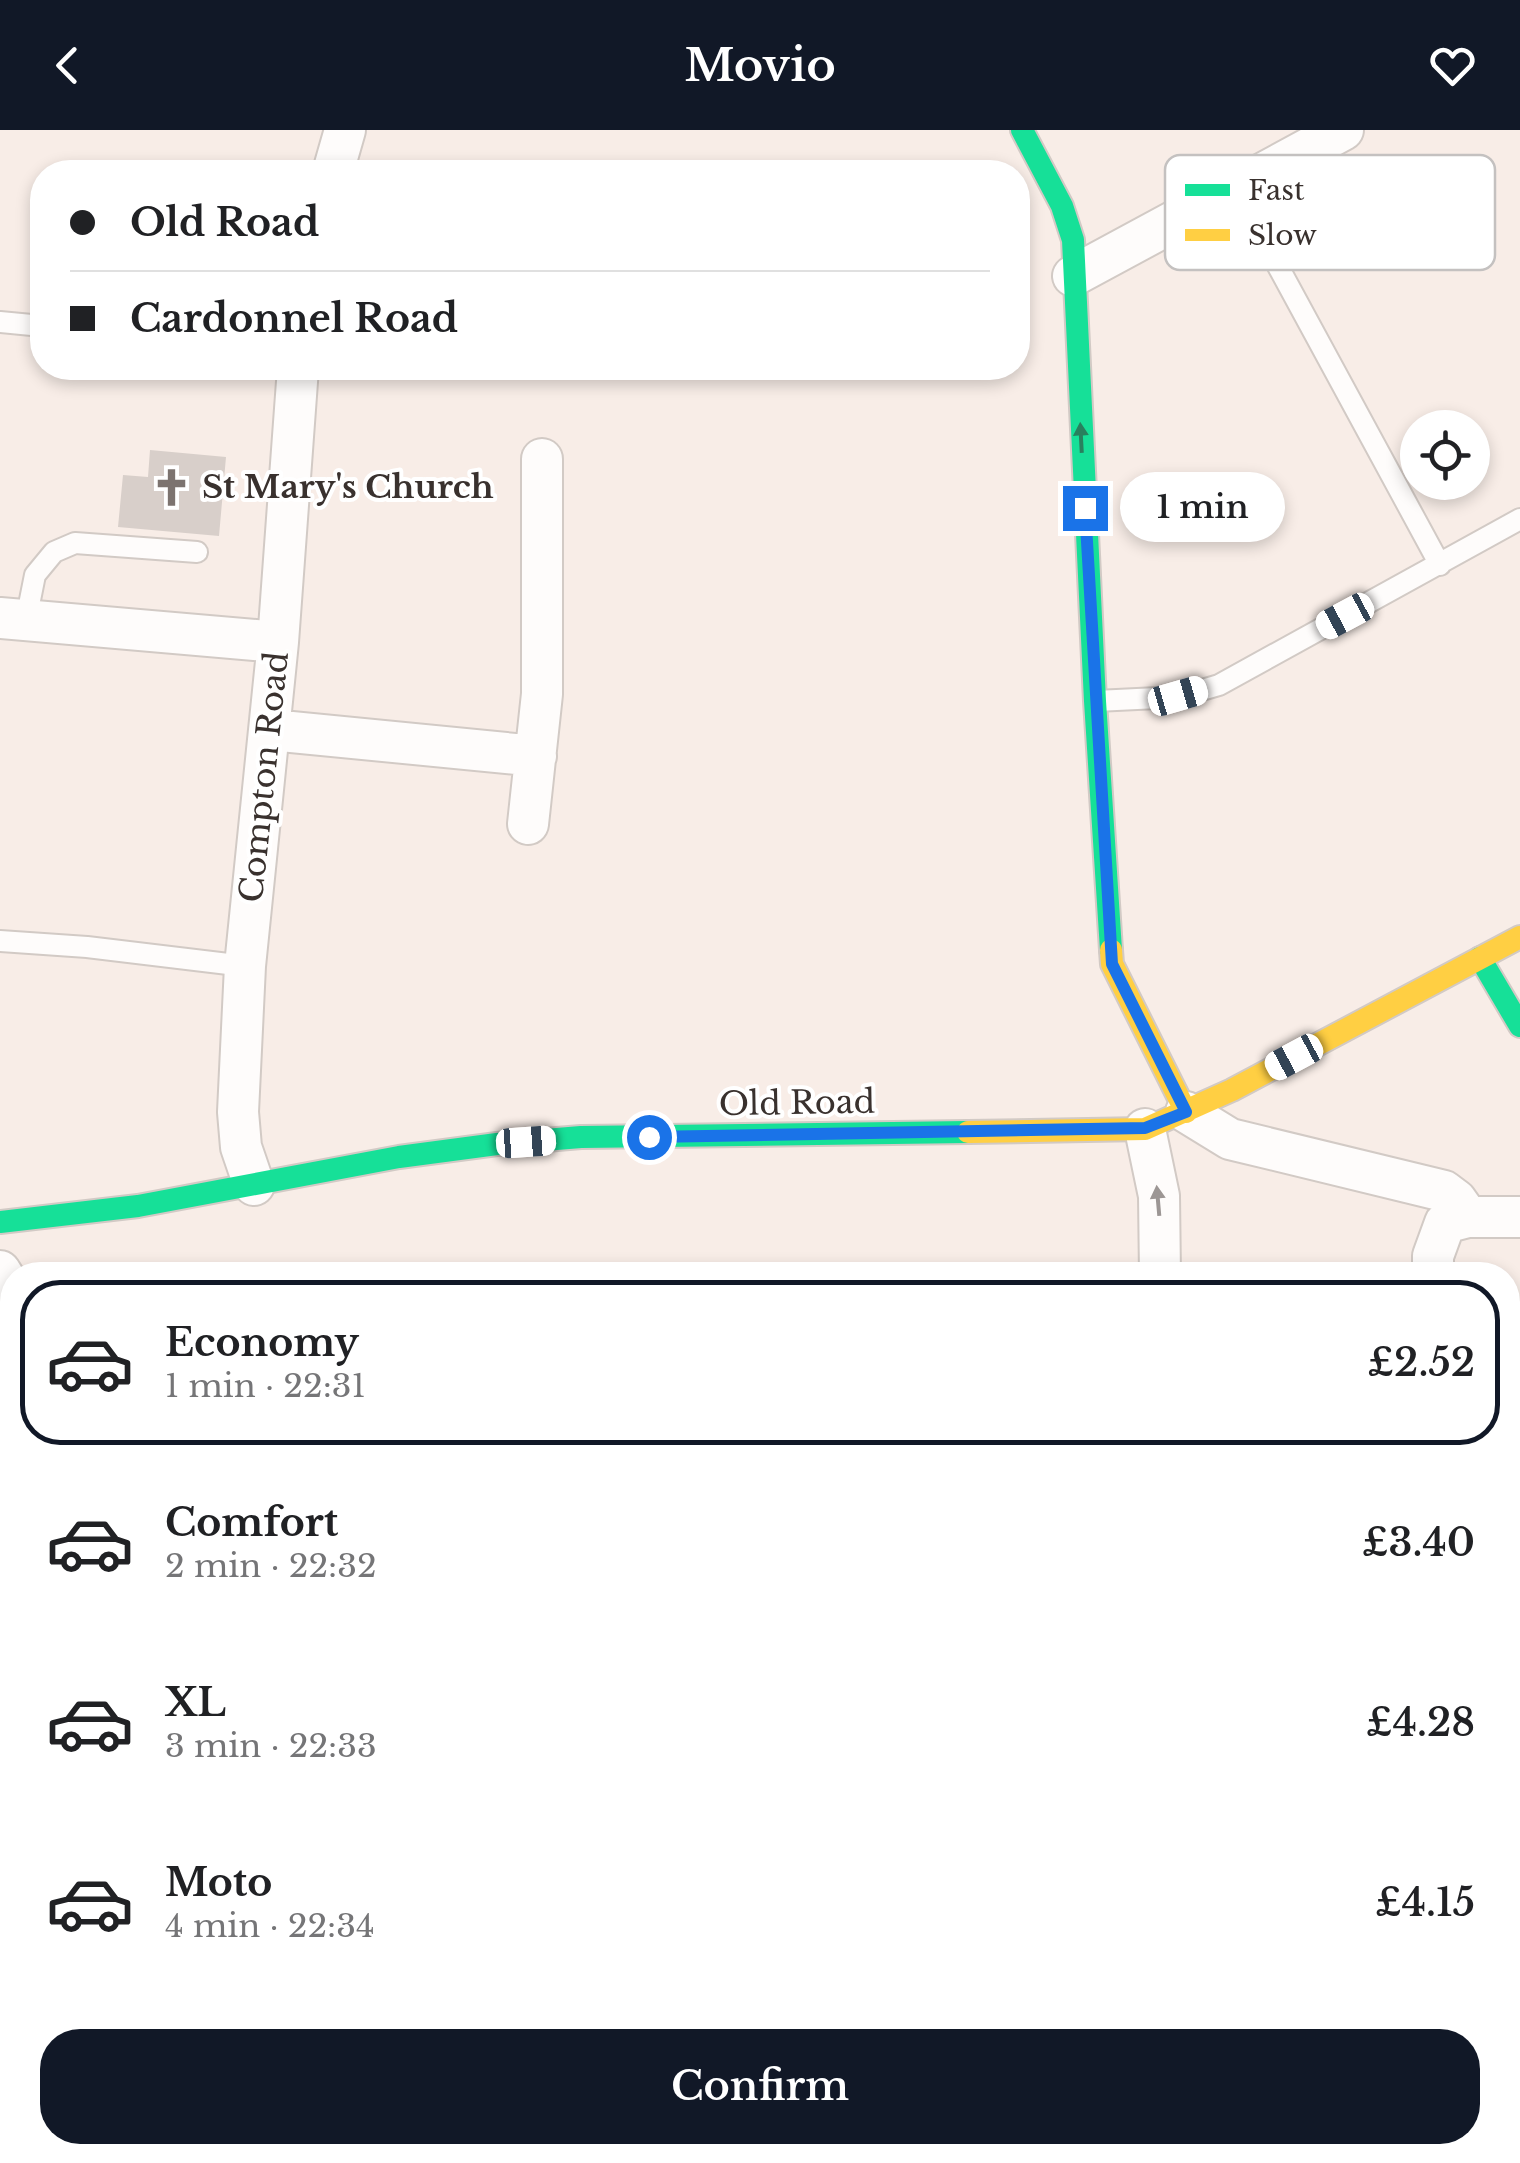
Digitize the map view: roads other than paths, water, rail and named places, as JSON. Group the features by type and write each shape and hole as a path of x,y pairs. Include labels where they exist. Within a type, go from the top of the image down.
{"main road":[{"path":"1022,130 1062,206 1073,240 1112,964 1186,1112"},
{"name":"Old Road","path":"0,1222 138,1206 399,1157 498,1144 582,1138 1145,1128 1186,1112 1520,937"},
{"path":"1480,958 1520,1026"}],"street":[{"path":"336,160 345,130"},
{"path":"1296,155 1343,130"},
{"path":"1073,276 1165,226"},
{"name":"Compton Road","path":"254,1185 240,1147 238,1112 245,966 278,642 297,380"},
{"path":"528,824 542,694 542,459"},
{"path":"13,619 278,642"},
{"path":"270,730 536,756"},
{"path":"1186,1112 1230,1138 1444,1191 1468,1217"},
{"path":"1145,1128 1160,1196 1160,1262"},
{"path":"1433,1262 1445,1224 1468,1217 1520,1217"}],"lane":[{"path":"1280,270 1440,565"},
{"path":"0,322 30,325"},
{"path":"1095,701 1178,696 1219,684 1520,519"},
{"path":"13,619 35,575 54,552 75,542 197,552"},
{"path":"0,941 245,966"}],"place":[{"name":"St Mary's Church","path":"172,487"}]}
